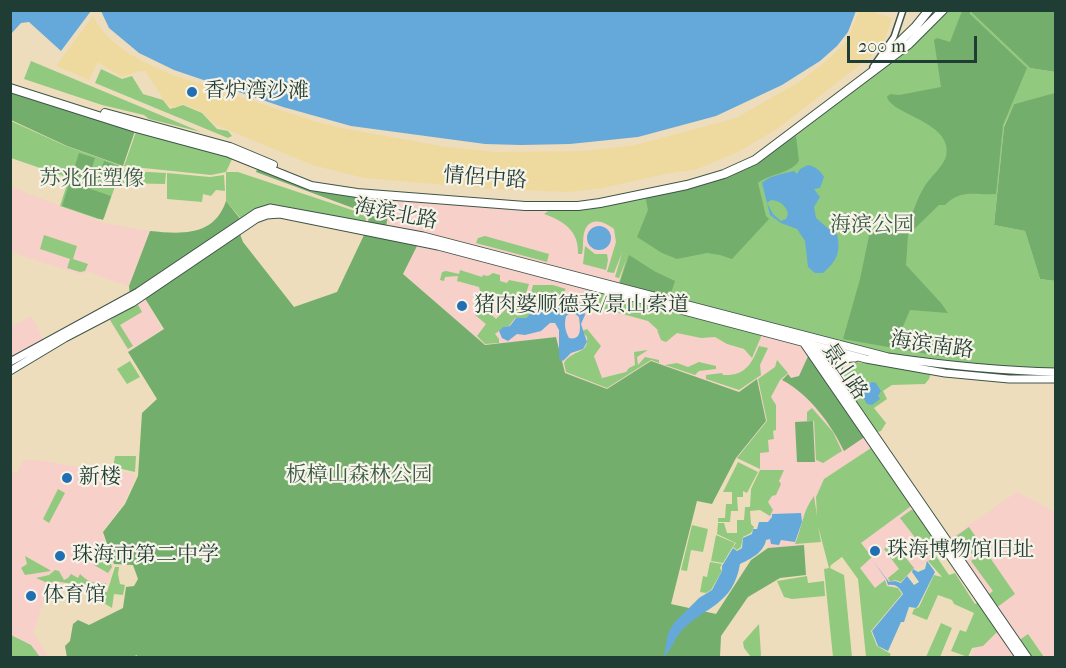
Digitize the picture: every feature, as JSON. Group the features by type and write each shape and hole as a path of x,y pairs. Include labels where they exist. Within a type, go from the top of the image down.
{"highway":[{"path":"876,68 929,10"},
{"path":"876,68 922,33 943,10"},
{"name":"情侶中路","path":"10,83 137,122 230,147 302,177 325,183 373,190 563,201 599,198 703,176 732,165 766,146 876,68"},
{"name":"情侶中路","path":"10,88 136,128 229,153 311,186 357,193 557,207 600,203 724,174 755,160 876,68"}],"main road":[{"name":"海滨北路","path":"10,364 129,297 257,212 270,208 423,236 807,341"},
{"name":"海滨北路","path":"10,371 132,303 256,219 267,214 280,214 438,246 807,341"},
{"name":"海滨南路","path":"807,341 866,359 945,373 1009,379 1056,379"},
{"name":"海滨南路","path":"807,341 900,359 1012,372 1056,372"},
{"name":"景山路","path":"807,341 1028,657"},
{"name":"景山路","path":"807,341 1020,657"},
{"path":"10,357 21,356"},
{"path":"839,384 836,373 837,367 843,360 866,359"},
{"path":"10,364 19,365"}],"street":[{"name":"情侶中路","path":"876,68 894,37 903,10"}],"shaded area":[{"path":"11,187 105,223 150,231 128,286 88,272 89,269 79,274 11,252 13,238 11,242"},
{"path":"391,196 647,210 618,286 386,227"},
{"path":"419,242 803,342 874,446 824,479 816,497 818,526 804,545 768,548 764,472 736,458 766,421 757,379 739,391 651,361 607,389 565,373 556,337 485,345 403,274"},
{"path":"144,298 162,329 128,351 109,319"},
{"path":"29,317 33,318 45,343 21,356 11,356 10,327"},
{"name":"珠海市第二中学","path":"23,460 40,460 83,468 114,479 120,471 136,475 124,503 102,532 113,566 106,590 63,587 48,589 33,632 47,657 11,657 10,470 17,473"},
{"path":"1017,492 1055,512 1055,657 1028,657 947,540"},
{"path":"914,504 945,548 877,599 843,555"},
{"path":"989,613 1020,658 971,658"}],"green space":[{"name":"海滨公园","path":"948,11 972,11 1030,68 1055,72 1054,94 1014,104 1004,126 994,225 1025,231 1040,279 1055,281 1055,372 888,357 618,286 626,260 619,278 615,277 622,253 614,273 607,272 616,242 614,229 607,224 591,223 584,233 582,254 578,254 576,239 569,228 544,214 551,209 687,185 755,160 917,41"},
{"path":"962,11 970,11 970,14 1027,68 1003,125 996,194 957,196 945,205 939,205 908,235 906,265 948,313 910,310 898,338 946,346 944,357 843,339 860,279 870,231 905,233 923,189 946,156 946,146 942,136 925,123 896,107 887,96 941,87 934,40 937,38 950,42"},
{"path":"972,11 1055,11 1055,72 1030,68"},
{"path":"31,61 201,132 102,105 24,79"},
{"path":"101,69 122,79 132,76 143,94 163,100 170,109 183,105 202,113 217,129 228,131 232,136 228,138 95,83"},
{"path":"10,88 136,128 123,166 67,146 11,120"},
{"path":"1055,93 1055,281 1040,279 1025,231 994,225 1004,127 1014,104"},
{"name":"苏兆征塑像","path":"11,121 66,146 122,166 104,218 98,219 60,206 69,178 11,158"},
{"path":"137,129 233,157 226,172 211,175 124,166"},
{"path":"796,136 799,161 791,169 758,183 766,216 769,219 732,259 707,253 677,259 662,253 637,237 648,210 645,195 753,163"},
{"path":"79,153 95,158 91,171 86,170 82,186 111,196 103,220 62,206"},
{"path":"104,161 121,167 117,180 100,174"},
{"path":"259,164 292,180 391,196 386,227 368,223 369,214 256,172"},
{"path":"125,168 132,171 166,173 165,184 120,183"},
{"path":"226,172 238,172 367,215 365,223 270,207 243,221 226,201"},
{"path":"167,173 210,177 224,175 225,191 216,190 211,196 203,194 202,202 167,199"},
{"path":"226,201 242,221 130,296 129,286 150,231 173,233 195,231 213,221 221,213"},
{"name":"板樟山森林公园","path":"240,234 243,242 294,307 337,292 364,235 367,234 418,244 403,274 485,345 556,337 565,373 607,389 651,361 739,392 757,379 766,421 736,458 712,504 697,501 671,604 716,614 751,560 768,548 804,545 806,575 780,578 748,597 721,636 720,657 140,658 136,655 134,658 67,658 65,646 70,641 73,624 78,620 89,625 123,608 126,587 134,586 138,579 133,565 114,564 103,532 125,504 138,476 142,413 157,399 128,352 164,329 144,297"},
{"path":"44,235 77,246 73,259 88,264 85,271 80,272 67,268 70,259 40,249"},
{"path":"485,236 549,254 547,262 476,243 478,238"},
{"path":"585,246 595,254 607,254 606,270 583,264"},
{"path":"629,255 675,281 669,299 619,285"},
{"path":"460,270 482,277 493,273 500,275 500,281 507,283 509,280 529,284 525,297 518,303 519,305 529,300 533,285 553,285 566,289 563,297 535,308 526,318 515,318 509,326 495,334 499,343 485,344 477,336 486,324 475,315 482,298 479,287 457,281 458,276 445,277 444,281 440,280 442,272 459,274","holes":["486,296 503,300 508,304 513,302 496,319 483,307"]},
{"path":"602,289 763,332 752,358 744,349 727,344 715,337 701,338 677,333 666,342 661,340 657,330 659,331 648,321 597,307"},
{"path":"137,303 142,312 120,325 133,346 128,349 110,320"},
{"path":"587,329 601,346 594,356 602,378 626,372 635,365 634,352 648,350 637,357 638,365 645,357 659,360 659,363 651,360 607,388 566,372 564,363 583,349 587,343 587,337 582,331"},
{"path":"759,346 768,348 760,365 761,375 739,390 706,379 706,375 722,373 731,375 742,371 750,364"},
{"path":"809,354 866,436 844,451 833,430 810,401 782,380 788,374 791,378 799,376"},
{"path":"777,360 788,373 780,380 771,397 776,405 776,430 773,431 774,439 768,440 769,452 760,453 760,469 737,458 767,421 758,379 775,367"},
{"path":"130,361 140,377 127,384 117,369"},
{"path":"699,362 716,366 716,369 699,371 695,375 665,365 677,363 688,367"},
{"path":"857,362 931,373 925,384 892,385 883,391 887,399 874,408 886,423 881,431 877,432 840,377 847,367"},
{"path":"812,408 833,432 842,451 823,463 816,460 814,421 807,421 807,412"},
{"path":"813,421 815,462 797,462 795,422"},
{"path":"874,446 914,504 831,565 830,568 844,575 852,657 833,657 824,569 829,568 818,526 821,542 795,544 805,513 814,496 817,516 816,497 824,479"},
{"path":"115,456 136,456 135,472 113,467"},
{"path":"738,462 758,472 747,493 743,491 743,497 737,497 738,511 731,511 730,522 718,522 718,518 725,518 726,504 732,504 732,492 723,492"},
{"path":"760,470 784,470 779,481 781,484 776,495 772,496 768,502 773,510 770,516 760,510 750,511 751,524 754,527 751,533 743,537 741,547 737,550 733,547 736,543 717,534 718,523 724,523 727,533 737,533 737,520 744,520 745,507 750,507 751,489"},
{"path":"58,489 65,493 49,523 43,519"},
{"path":"911,510 918,510 943,548 930,557 900,518"},
{"path":"692,525 708,529 703,552 691,550 687,571 681,570"},
{"path":"969,527 1015,594 996,608 987,596 993,591 971,561 975,558 966,546 957,553 949,541"},
{"path":"716,535 735,543 723,563 711,561"},
{"path":"893,542 914,568 901,582 895,580 890,582 888,578 899,569 884,549"},
{"path":"861,543 872,557 860,568 875,588 885,580 887,586 898,588 902,594 871,631 877,646 891,654 889,657 866,657 858,579 842,557"},
{"path":"104,546 112,567 108,573 94,565"},
{"path":"25,556 51,571 25,575 21,568 27,564"},
{"path":"936,556 949,575 955,573 975,604 980,601 1000,629 983,646 972,648 968,657 951,651 960,630 966,632 974,613 938,595 927,620 912,614 914,609 919,607 934,575 942,577 928,561"},
{"path":"710,562 722,564 720,568 722,571 711,590 706,593 700,592 703,576 707,577"},
{"path":"115,567 119,567 120,584 125,585 123,595 114,594 112,608 87,591 107,592"},
{"path":"55,570 59,571 64,580 71,574 78,578 80,574 92,582 106,583 104,589 54,581 50,584 36,578 49,575"},
{"path":"807,576 808,583 824,581 825,596 792,599 784,597 777,581"},
{"path":"941,623 952,628 940,657 926,657"},
{"path":"759,624 761,655 751,657 744,648 743,642"},
{"path":"1028,634 1044,657 1029,657 1018,641"},
{"path":"11,635 31,645 40,657 11,657"}],"sand":[{"name":"香炉湾沙滩","path":"859,11 869,11 892,18 884,42 869,58 777,129 740,151 698,169 603,188 569,192 491,189 364,178 312,165 214,124 202,112 183,104 175,108 167,104 145,71 122,77 98,62 89,80 56,66 93,16 108,37 117,45 149,64 173,75 317,122 447,147 496,152 583,151 635,145 736,118 799,82 824,63 847,41"}],"water":[{"path":"11,10 91,11 61,51 29,22 21,23 11,34"},
{"path":"101,10 856,11 848,32 837,46 820,61 782,85 716,116 638,137 570,144 521,145 485,144 351,126 283,107 174,70 139,53 109,28"},
{"path":"808,165 818,169 824,177 820,188 814,189 820,197 814,207 816,218 837,234 838,246 837,256 823,273 815,273 808,267 805,241 797,229 781,223 770,215 767,203 762,183 781,174 794,171 797,174 800,169","holes":["771,200 780,202 786,208 788,214 786,219 781,221 773,214 767,203"]},
{"path":"599,226 608,229 611,238 608,247 599,250 590,247 587,238 590,229"},
{"path":"577,301 584,306 585,315 581,324 587,342 583,349 571,353 563,361 559,358 559,330 555,323 550,323 541,331 525,335 517,334 508,341 502,338 499,331 503,327 510,326 516,318 526,318 535,308 547,304 544,308 547,309 560,302","holes":["573,312 579,317 579,335 569,338 565,327 566,316"]},
{"path":"872,382 876,383 881,391 878,396 880,399 872,405 867,404 861,394 861,389"},
{"path":"801,513 802,522 795,542 781,540 779,545 771,544 770,539 766,540 760,552 740,564 736,578 725,597 682,630 664,657 668,633 674,623 699,598 712,590 733,548 737,551 742,548 743,538 752,534 753,529 757,529 759,522 768,522 772,514"},
{"path":"873,561 889,582 901,583 907,576 914,585 919,582 912,572 913,569 918,572 925,569 927,561 935,572 918,606 909,607 904,622 901,622 888,651 878,646 872,631 903,594 897,586 888,585"}],"place":[{"name":"香炉湾沙滩","path":"192,92"},
{"name":"猪肉婆顺德菜/景山索道","path":"462,306"},
{"name":"新楼","path":"67,478"},
{"name":"珠海博物馆旧址","path":"875,551"},
{"name":"珠海市第二中学","path":"60,556"},
{"name":"体育馆","path":"31,596"}]}
